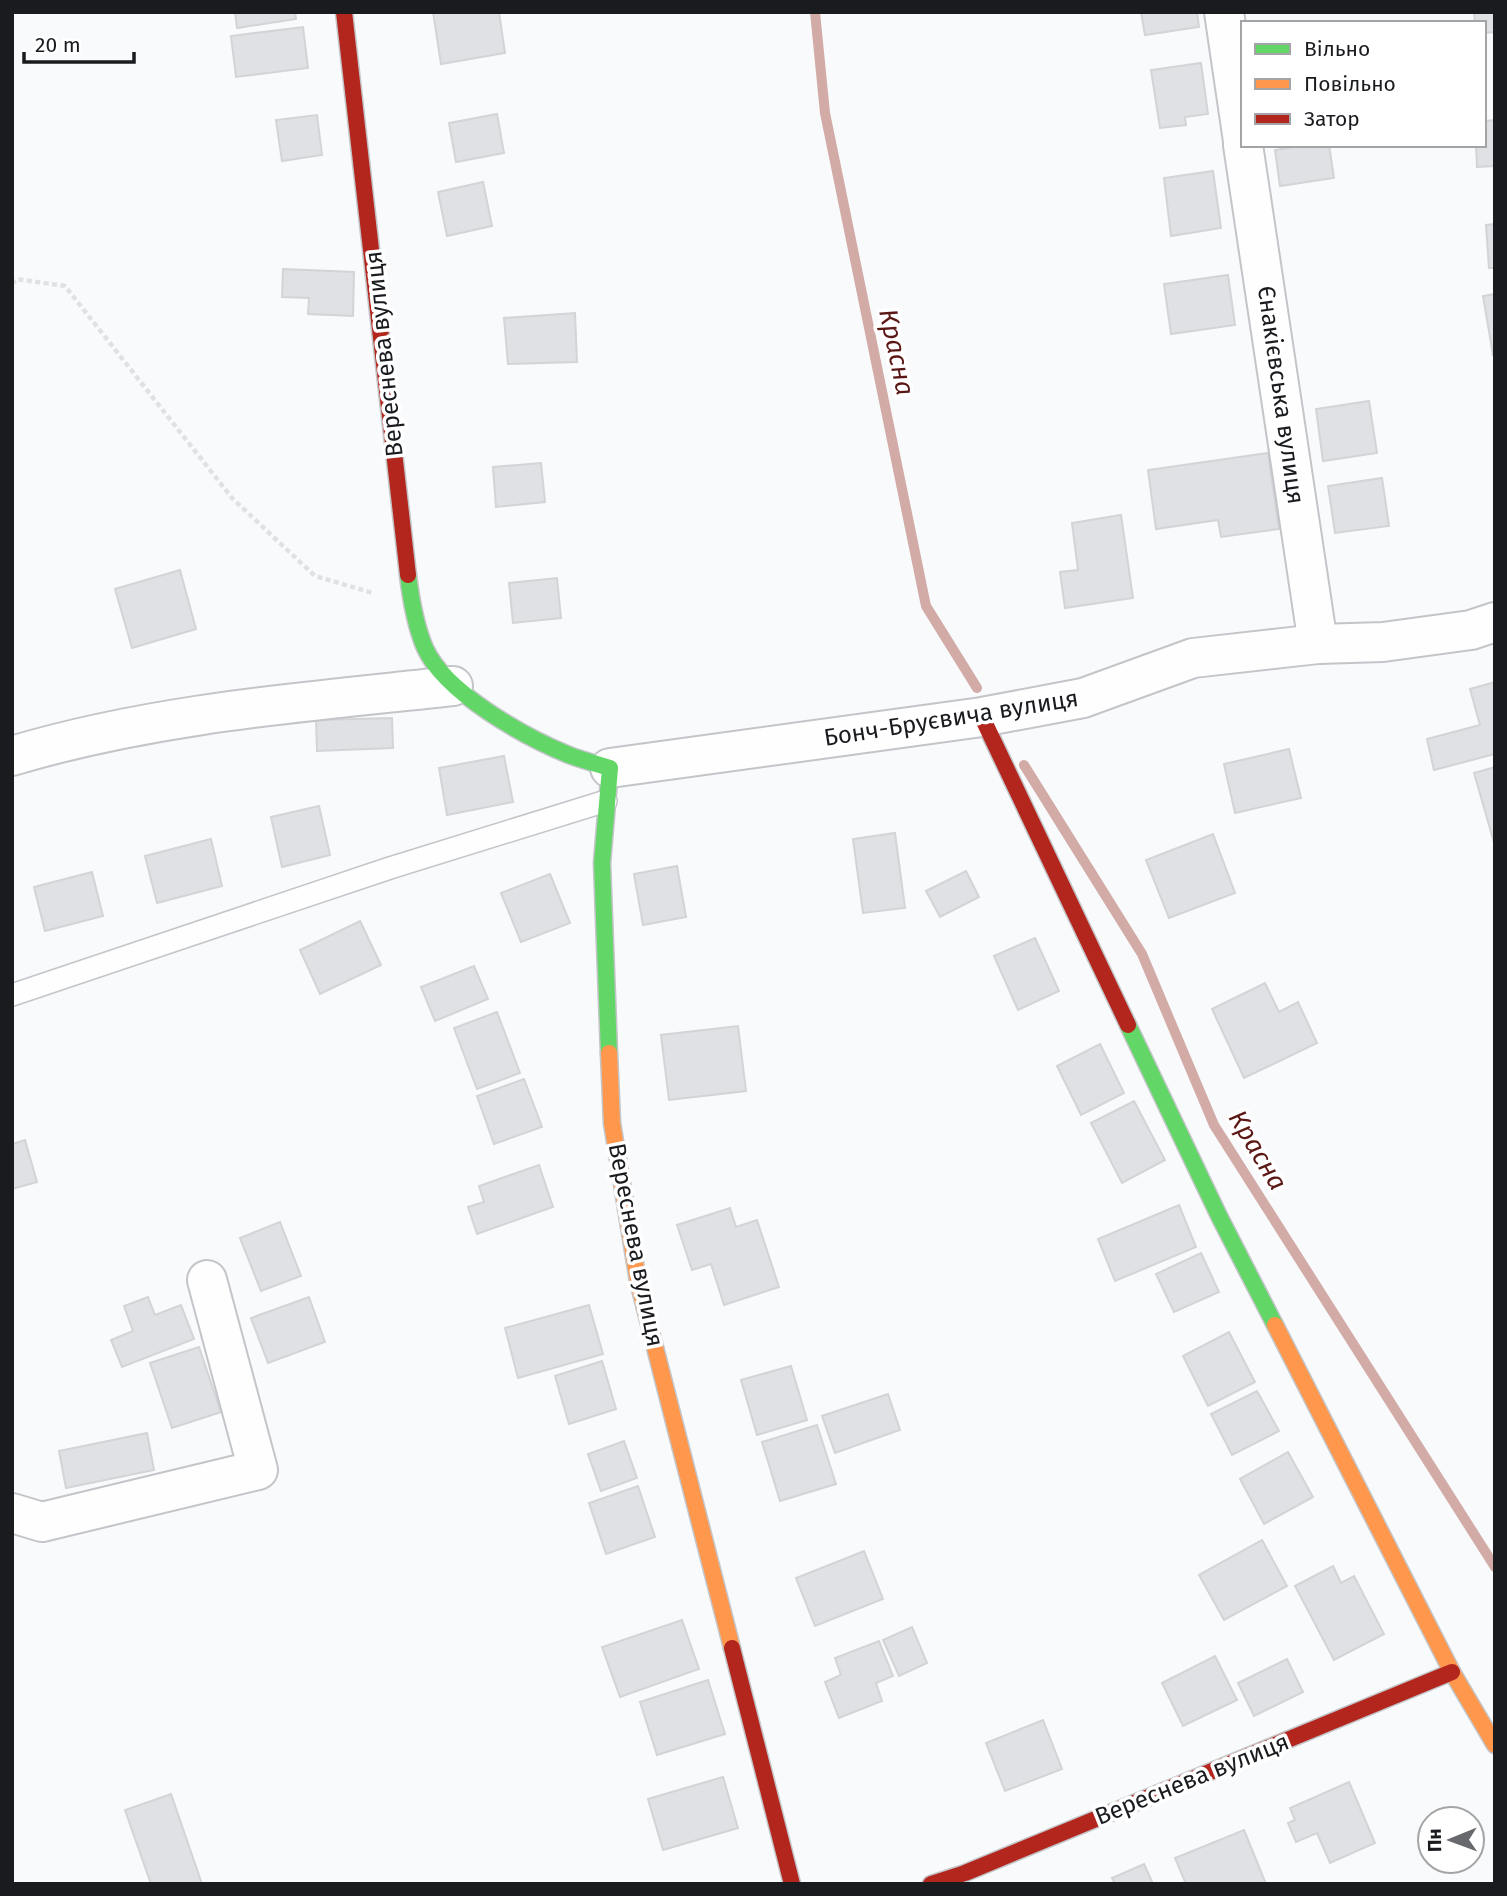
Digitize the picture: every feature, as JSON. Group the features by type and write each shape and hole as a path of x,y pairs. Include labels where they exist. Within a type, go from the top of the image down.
{"street":[{"name":"Вереснева вулиця","path":"344,12 411,604 426,650 453,686 508,724 569,755 608,785 602,863 612,1123 638,1281 792,1884"},
{"name":"Єнакієвська вулиця","path":"1224,12 1241,129"},
{"name":"Єнакієвська вулиця","path":"1244,147 1318,644"},
{"name":"Бонч-Бруєвича вулиця","path":"608,785 1083,698 1193,658 1318,644 1383,642 1471,630 1495,622"},
{"path":"12,756 61,741 246,708 453,686"},
{"path":"982,717 1219,1216 1452,1672 1495,1745"},
{"path":"12,1513 42,1522 258,1470 207,1280"},
{"name":"Вереснева вулиця","path":"931,1884 978,1868 1452,1672"}],"lane":[{"path":"12,995 390,868 608,785"}],"path":[{"path":"12,284 17,279 65,286 232,499 315,576 411,604"}],"building":[{"path":"235,12 295,12 296,19 237,28"},
{"path":"433,12 499,12 505,53 441,64"},
{"path":"1141,12 1197,12 1199,27 1145,35"},
{"path":"1474,12 1495,12 1495,32 1486,33 1486,21 1475,21"},
{"path":"303,27 308,68 236,77 231,36"},
{"path":"1201,63 1208,114 1185,117 1186,125 1160,128 1151,70"},
{"path":"497,114 504,153 456,162 449,123"},
{"path":"317,115 322,155 282,161 276,120"},
{"path":"1495,120 1495,166 1477,167 1476,147 1486,147 1486,121"},
{"path":"1329,147 1334,178 1280,186 1275,150"},
{"path":"1213,171 1221,228 1171,236 1164,178"},
{"path":"483,182 492,226 447,236 438,192"},
{"path":"1495,224 1495,268 1489,268 1486,225"},
{"path":"283,269 354,272 353,316 308,314 309,298 282,297"},
{"path":"1228,275 1235,325 1171,334 1164,284"},
{"path":"1495,294 1495,355 1493,355 1483,296"},
{"path":"575,313 577,362 508,364 504,318"},
{"path":"1369,401 1377,453 1323,461 1316,409"},
{"path":"1268,453 1279,529 1221,537 1218,520 1156,529 1148,470"},
{"path":"541,463 545,502 496,507 493,467"},
{"path":"1382,478 1389,526 1335,533 1328,486"},
{"path":"1121,515 1133,598 1065,608 1060,572 1078,570 1072,523"},
{"path":"180,570 196,629 132,648 115,589"},
{"path":"557,578 561,618 513,623 509,583"},
{"path":"1495,682 1495,754 1434,770 1427,739 1480,725 1470,689"},
{"path":"392,718 393,748 317,751 316,720"},
{"path":"1289,749 1301,798 1235,813 1224,764"},
{"path":"504,756 513,802 447,815 439,768"},
{"path":"1495,767 1495,846 1474,773"},
{"path":"319,806 330,855 282,867 271,817"},
{"path":"895,833 905,908 863,913 853,839"},
{"path":"1213,834 1235,893 1169,918 1146,860"},
{"path":"211,839 222,886 157,903 145,856"},
{"path":"677,866 686,917 643,925 634,874"},
{"path":"966,871 979,897 940,917 926,891"},
{"path":"92,872 103,916 45,931 34,887"},
{"path":"550,874 570,923 521,942 501,893"},
{"path":"360,921 381,965 320,994 300,950"},
{"path":"1035,938 1059,991 1018,1010 994,956"},
{"path":"474,966 488,999 435,1021 421,987"},
{"path":"1265,983 1279,1012 1298,1002 1317,1043 1244,1078 1212,1009"},
{"path":"497,1012 520,1073 477,1089 454,1028"},
{"path":"738,1026 746,1091 669,1100 661,1035"},
{"path":"1100,1044 1124,1093 1081,1115 1057,1066"},
{"path":"524,1079 542,1127 494,1144 477,1096"},
{"path":"1134,1101 1165,1160 1122,1183 1091,1123"},
{"path":"25,1140 37,1182 12,1189 12,1144"},
{"path":"539,1165 553,1207 477,1234 468,1207 484,1202 479,1186"},
{"path":"1179,1205 1196,1247 1115,1281 1098,1239"},
{"path":"730,1208 736,1227 757,1220 779,1287 724,1305 711,1264 692,1270 677,1225"},
{"path":"280,1222 301,1276 261,1291 240,1238"},
{"path":"1201,1253 1219,1292 1174,1312 1156,1274"},
{"path":"148,1297 155,1315 181,1305 194,1339 122,1367 111,1340 133,1331 124,1306"},
{"path":"309,1297 325,1342 268,1363 251,1318"},
{"path":"589,1305 603,1354 518,1378 505,1328"},
{"path":"1229,1332 1255,1382 1208,1406 1183,1356"},
{"path":"199,1347 221,1412 172,1428 150,1363"},
{"path":"602,1361 616,1409 569,1424 555,1376"},
{"path":"791,1366 807,1420 757,1435 741,1380"},
{"path":"1257,1391 1279,1431 1232,1455 1211,1414"},
{"path":"888,1394 900,1430 835,1453 822,1416"},
{"path":"817,1425 836,1484 780,1501 762,1442"},
{"path":"147,1433 154,1470 66,1488 59,1451"},
{"path":"624,1441 637,1478 601,1491 588,1454"},
{"path":"1288,1452 1313,1497 1264,1524 1240,1479"},
{"path":"638,1486 655,1537 606,1554 589,1503"},
{"path":"1262,1540 1287,1586 1224,1620 1199,1575"},
{"path":"864,1551 883,1599 815,1626 796,1578"},
{"path":"1333,1566 1341,1583 1354,1576 1384,1634 1334,1660 1295,1586"},
{"path":"682,1620 699,1669 620,1697 602,1647"},
{"path":"912,1627 927,1663 899,1676 883,1640"},
{"path":"879,1641 893,1676 876,1683 882,1701 839,1718 825,1682 841,1675 835,1658"},
{"path":"1215,1656 1237,1700 1183,1726 1162,1683"},
{"path":"1287,1659 1303,1692 1254,1716 1238,1683"},
{"path":"708,1680 725,1734 657,1755 640,1702"},
{"path":"1043,1720 1062,1769 1005,1791 986,1743"},
{"path":"723,1777 738,1828 663,1850 648,1799"},
{"path":"1349,1782 1375,1843 1330,1863 1317,1833 1296,1842 1288,1823 1295,1820 1290,1808"},
{"path":"171,1794 202,1884 151,1884 125,1810"},
{"path":"1244,1830 1266,1884 1186,1884 1175,1858"},
{"path":"1144,1864 1153,1884 1115,1884 1112,1878"}],"waterway":[{"name":"Красна","path":"815,12 825,113 926,606 977,688"},
{"name":"Красна","path":"1024,765 1142,954 1214,1125 1495,1567"}],"traffic: fast":[{"path":"408,575 414,612 425,648 435,665 450,681 488,712 531,737 569,755 610,768 602,863 609,1053"},
{"path":"1128,1025 1219,1216 1275,1325"}],"traffic: slow":[{"path":"609,1053 612,1123 638,1281 732,1648"},
{"path":"1275,1325 1452,1672 1495,1745"}],"traffic: jam":[{"path":"344,12 408,575"},
{"path":"982,717 1128,1025"},
{"path":"732,1648 792,1884"},
{"path":"931,1884 965,1873 1452,1672"}]}
